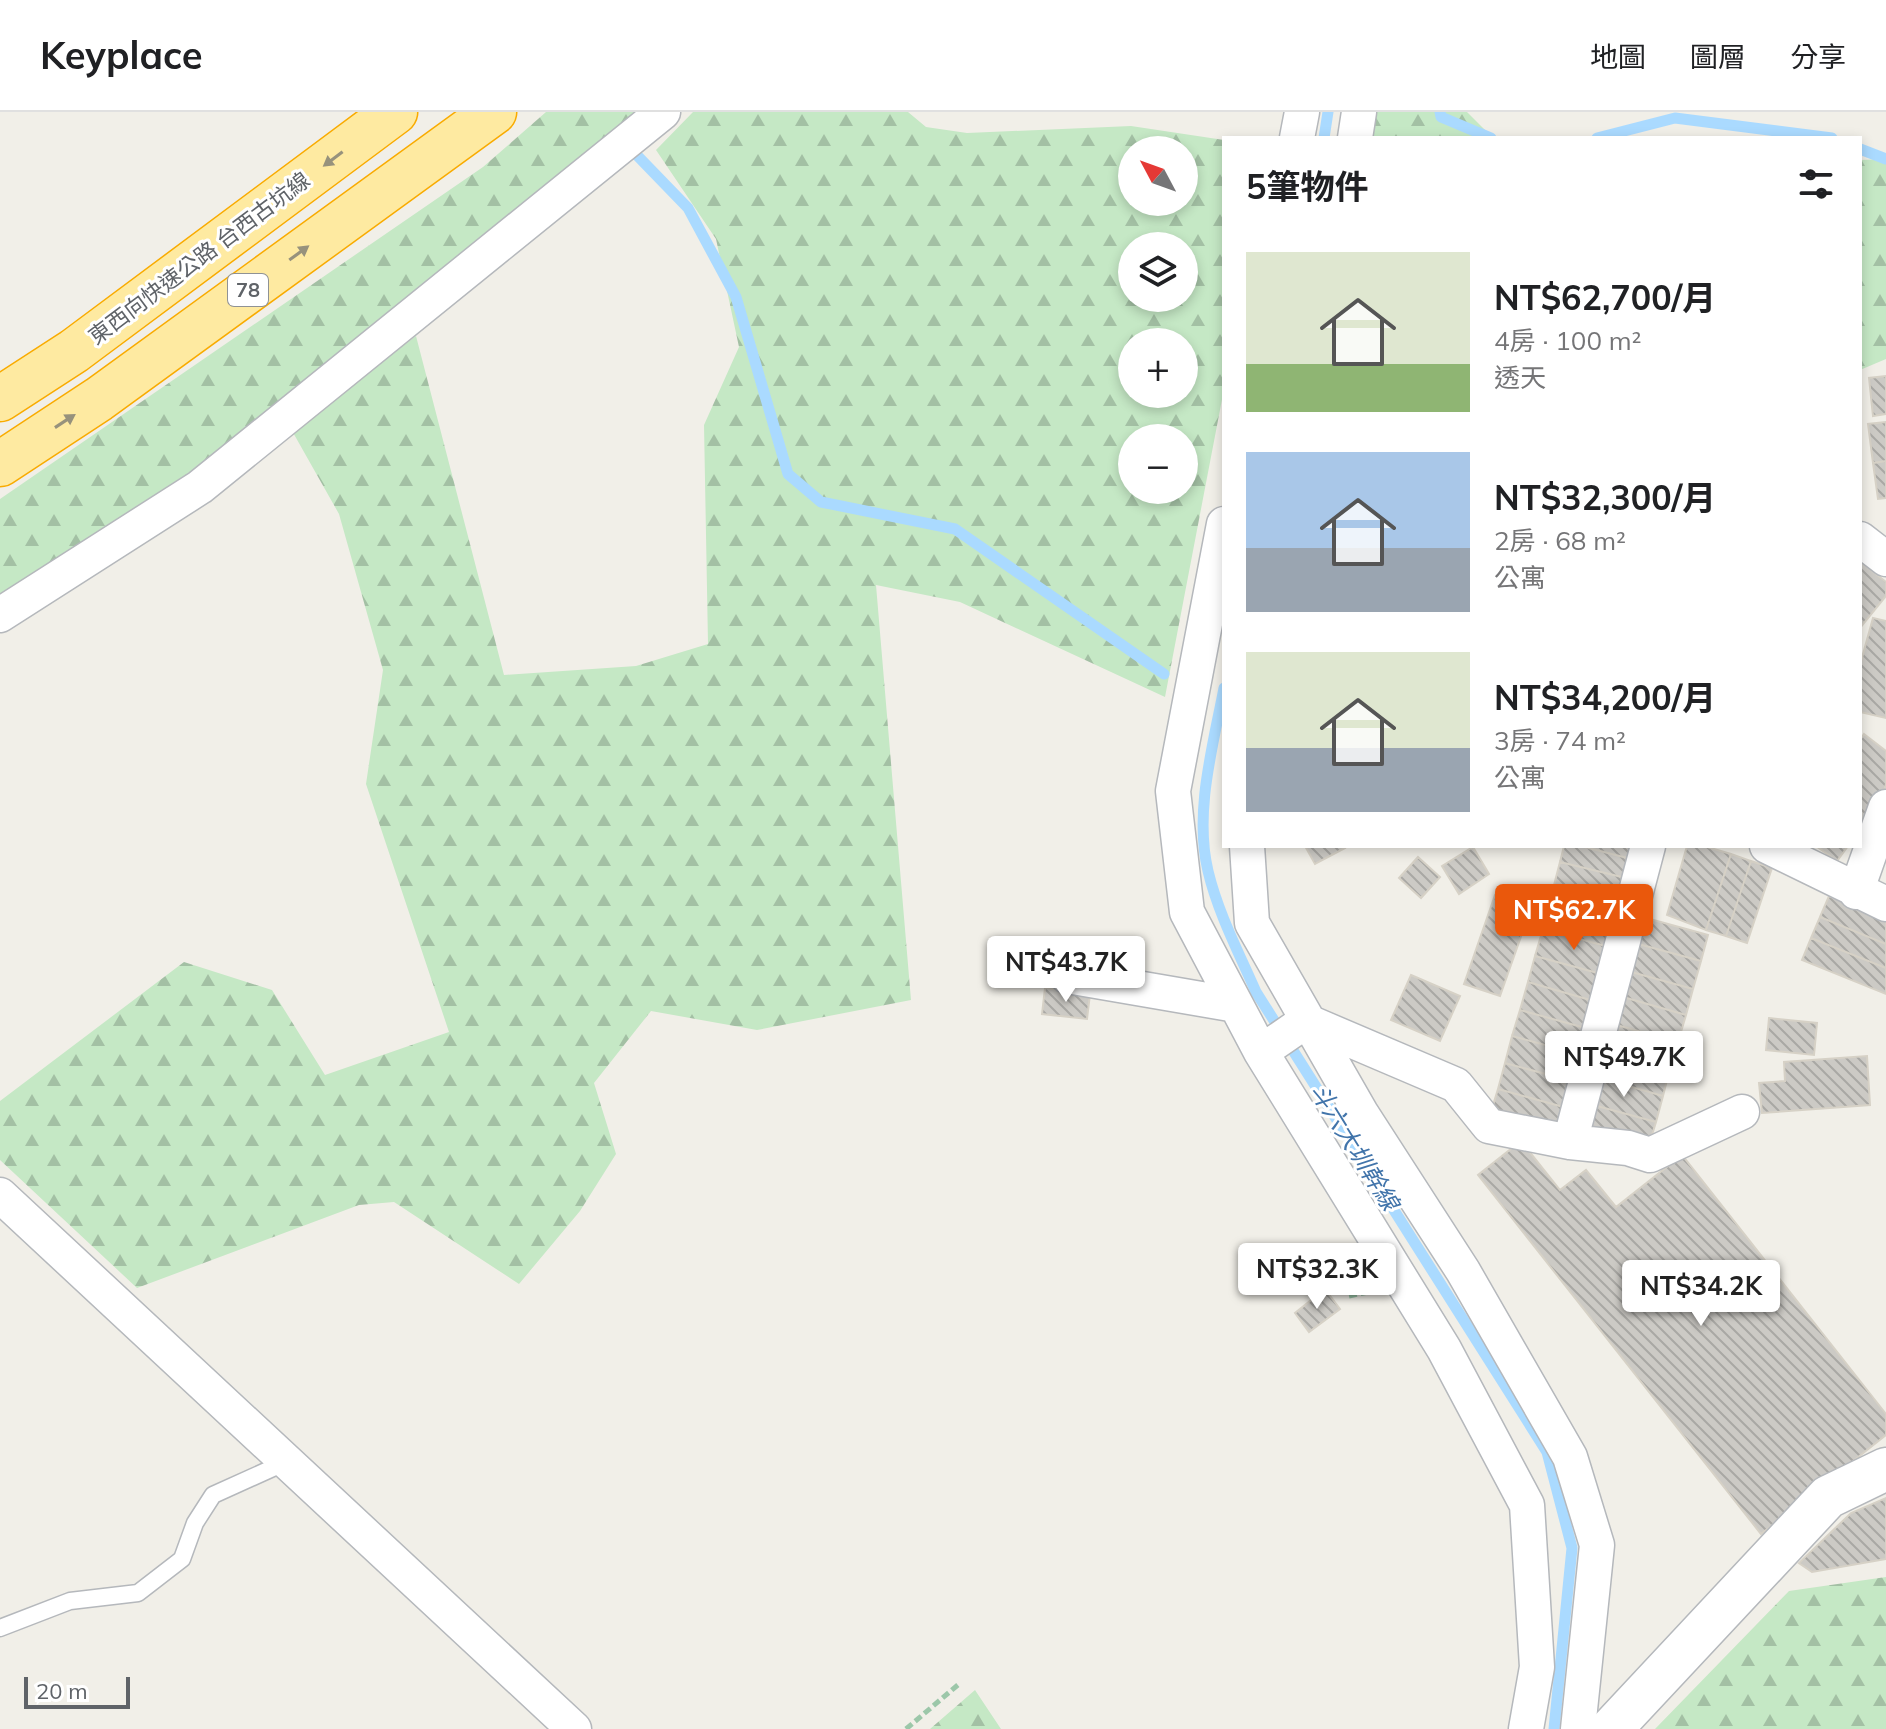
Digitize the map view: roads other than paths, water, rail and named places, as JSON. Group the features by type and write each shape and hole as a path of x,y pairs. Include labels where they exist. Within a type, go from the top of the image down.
{"highway":[{"name":"東西向快速公路 台西古坑線","path":"0,399 74,351 395,112"},
{"name":"78","path":"0,464 99,399 494,112"}],"street":[{"path":"0,615 200,487 663,112"},
{"path":"1297,136 1302,112"},
{"path":"1355,136 1359,112"},
{"path":"1222,534 1173,791 1187,912 1261,1052 1444,1349 1527,1505 1537,1667 1526,1729"},
{"path":"1862,541 1886,559"},
{"path":"1771,848 1871,898 1886,807"},
{"path":"1247,848 1252,923 1306,1021 1463,1271 1570,1457 1597,1545 1578,1729"},
{"path":"1570,1142 1647,848"},
{"path":"1067,976 1236,1005"},
{"path":"1261,1052 1306,1021"},
{"path":"1306,1021 1456,1085 1489,1126 1570,1142 1628,1148 1650,1155 1742,1112"},
{"path":"0,1195 574,1729"},
{"path":"1611,1729 1828,1497 1886,1469"}],"lane":[{"path":"0,1628 70,1601 138,1593 182,1559 195,1523 213,1495 286,1462"}],"waterway":[{"name":"斗六大圳幹線","path":"1324,136 1328,112"},
{"path":"1440,112 1441,117 1486,136"},
{"path":"1605,136 1675,118 1816,136"},
{"path":"627,145 688,208 736,297 788,474 821,502 955,529 1164,674"},
{"path":"1862,150 1886,159"},
{"name":"斗六大圳幹線","path":"1222,698 1210,756 1203,826 1208,871 1229,933 1256,992 1547,1452 1572,1548 1554,1729"}]}
